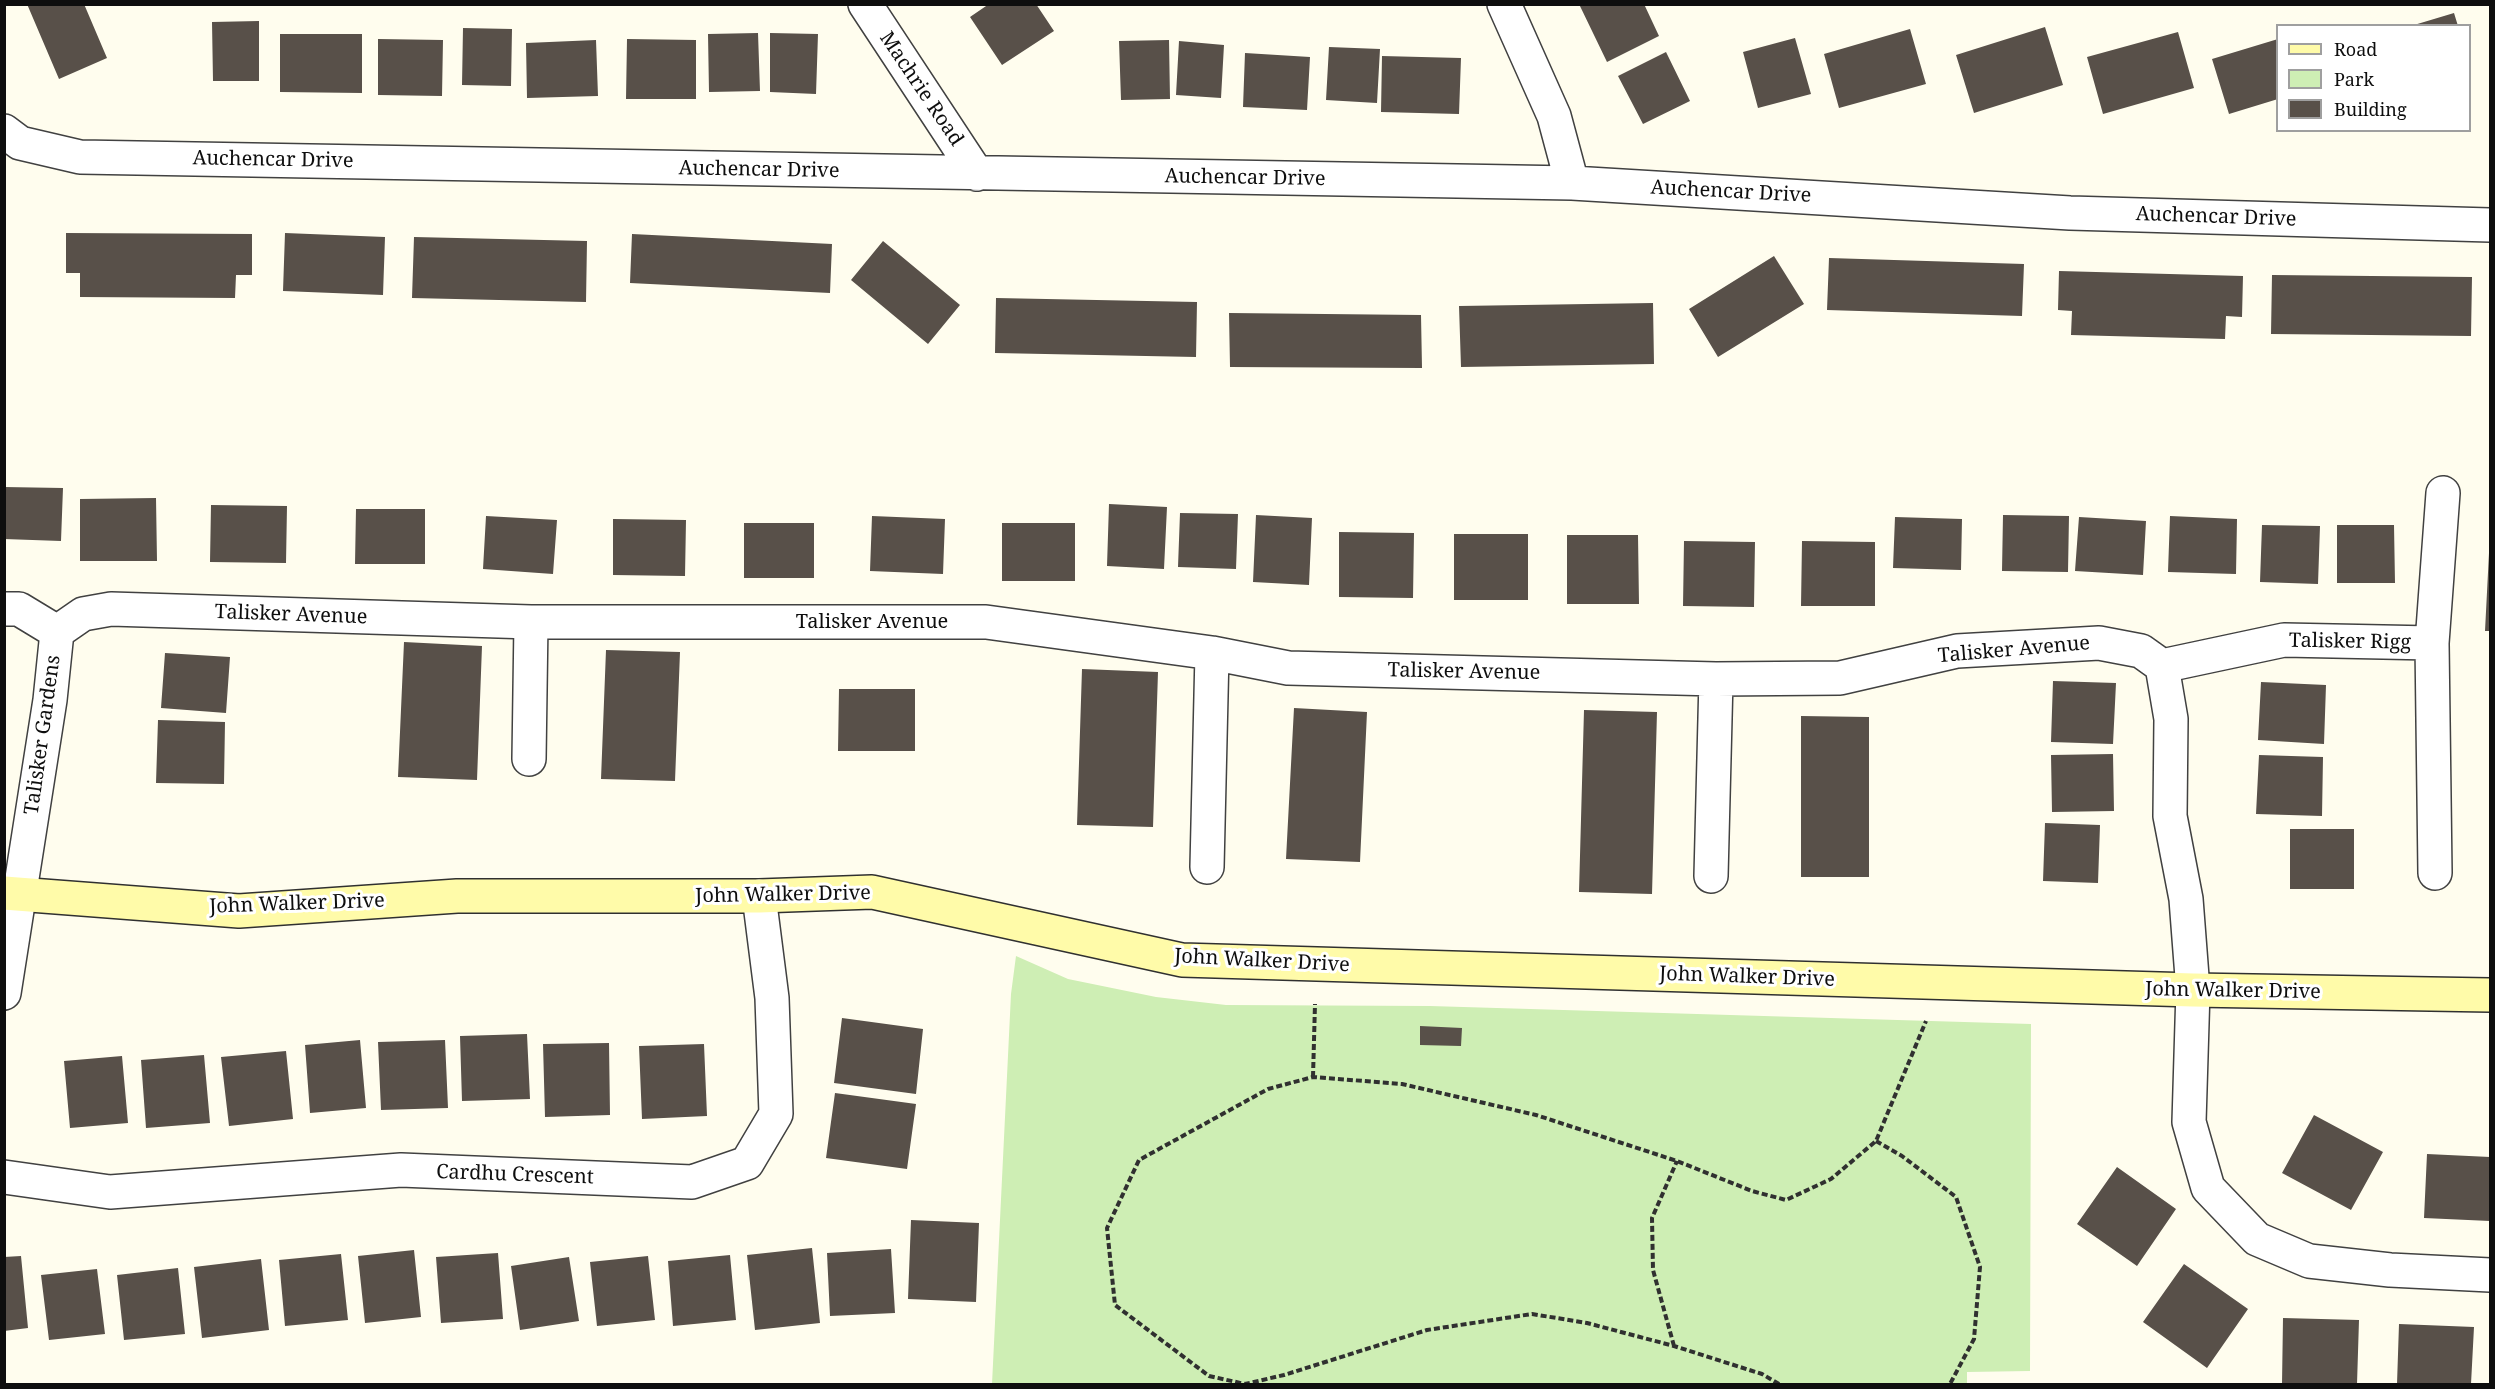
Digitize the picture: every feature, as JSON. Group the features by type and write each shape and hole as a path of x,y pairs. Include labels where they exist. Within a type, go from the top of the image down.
{"street":[{"name":"Machrie Road","path":"865,4 978,174"},
{"path":"1504,4 1554,116 1572,183"},
{"name":"Auchencar Drive","path":"4,131 20,143 80,157 1572,183 2070,213 2490,225"},
{"name":"Talisker Rigg","path":"2435,873 2432,643 2443,494"},
{"name":"Talisker Gardens","path":"4,609 19,609 57,632 13,895 4,993"},
{"name":"Talisker Avenue","path":"57,632 84,614 111,609 531,622 986,622 1212,653 1288,668 1716,679 1840,678 1957,651 2099,643 2141,651 2162,666"},
{"path":"529,759 531,622"},
{"name":"Talisker Rigg","path":"2162,666 2284,640 2432,643"},
{"path":"1207,867 1212,653"},
{"path":"2162,666 2171,719 2170,816 2186,899 2193,990 2189,1122 2208,1188 2257,1239 2309,1261 2390,1270 2490,1275"},
{"path":"1711,876 1716,679"},
{"name":"John Walker Drive","path":"13,895 239,911 457,896 759,896 872,892 1182,960 2193,990 2490,995"},
{"name":"Cardhu Crescent","path":"4,1177 110,1192 401,1170 692,1182 747,1164 776,1114 772,998 759,896"}],"path":[{"path":"1313,1077 1316,964"},
{"path":"1779,1384 1762,1374 1674,1346 1587,1323 1532,1314 1427,1330 1284,1375 1245,1384 1209,1376 1115,1305 1107,1228 1139,1160 1268,1089 1313,1077 1402,1084 1536,1115 1677,1161 1752,1191 1786,1200 1831,1179 1876,1142 1941,983"},
{"path":"1876,1142 1902,1156 1956,1197 1980,1267 1974,1339 1950,1384"},
{"path":"1674,1346 1653,1270 1652,1218 1677,1161"}],"green space":[{"path":"1016,956 1068,979 1156,997 1226,1005 1430,1006 2031,1024 2030,1371 1967,1372 1967,1384 992,1384 1011,994"}],"building":[{"path":"27,4 84,4 107,58 59,79"},
{"path":"989,4 1036,4 1054,31 1002,65 970,17"},
{"path":"1579,4 1644,4 1659,36 1607,62"},
{"path":"2454,13 2457,24 2417,24"},
{"path":"259,21 259,81 213,81 212,22"},
{"path":"2045,27 2063,85 1974,113 1956,55"},
{"path":"463,28 512,29 511,86 462,85"},
{"path":"1910,29 1926,84 1839,108 1824,54"},
{"path":"2178,32 2194,88 2103,114 2087,57"},
{"path":"758,33 760,91 709,92 708,34"},
{"path":"770,33 818,34 816,94 770,92"},
{"path":"280,34 362,34 362,93 280,92"},
{"path":"1795,38 1811,94 1758,108 1743,52"},
{"path":"378,39 443,40 442,96 378,95"},
{"path":"627,39 696,40 696,99 626,99"},
{"path":"596,40 598,96 527,98 526,43"},
{"path":"1169,40 1170,99 1121,100 1119,41"},
{"path":"2276,40 2276,100 2229,114 2212,59"},
{"path":"1179,41 1224,45 1221,98 1176,95"},
{"path":"1329,47 1380,49 1377,103 1326,100"},
{"path":"1666,52 1690,101 1643,124 1618,76"},
{"path":"1245,53 1310,57 1307,110 1243,107"},
{"path":"1382,56 1461,58 1459,114 1381,112"},
{"path":"66,233 252,234 252,275 236,275 235,298 80,297 80,273 66,273"},
{"path":"285,233 385,237 383,295 283,291"},
{"path":"632,234 832,244 830,293 630,283"},
{"path":"414,237 587,241 586,302 412,298"},
{"path":"883,241 960,305 928,344 851,280"},
{"path":"1774,256 1804,304 1718,357 1689,309"},
{"path":"1829,258 2024,264 2022,316 1827,310"},
{"path":"2059,271 2243,276 2242,317 2226,316 2225,339 2071,335 2072,311 2058,310"},
{"path":"2272,275 2472,277 2471,336 2271,334"},
{"path":"996,298 1197,302 1196,357 995,353"},
{"path":"1653,303 1654,364 1461,367 1459,306"},
{"path":"1229,313 1421,315 1422,368 1230,367"},
{"path":"4,487 63,488 61,541 4,539"},
{"path":"156,498 157,561 80,561 80,499"},
{"path":"1109,504 1167,507 1164,569 1107,566"},
{"path":"211,505 287,506 286,563 210,562"},
{"path":"356,509 425,509 425,564 355,564"},
{"path":"1180,513 1238,514 1236,569 1178,567"},
{"path":"1256,515 1312,518 1309,585 1253,582"},
{"path":"2003,515 2069,516 2068,572 2002,571"},
{"path":"486,516 557,520 553,574 483,569"},
{"path":"872,516 945,519 943,574 870,571"},
{"path":"2170,516 2237,519 2236,574 2168,572"},
{"path":"1895,517 1962,519 1961,570 1893,568"},
{"path":"2079,517 2146,521 2143,575 2075,571"},
{"path":"613,519 686,520 685,576 613,575"},
{"path":"744,523 814,523 814,578 744,578"},
{"path":"1002,523 1075,523 1075,581 1002,581"},
{"path":"2262,525 2320,526 2318,584 2260,582"},
{"path":"2337,525 2394,525 2395,583 2337,583"},
{"path":"1339,532 1414,533 1413,598 1339,597"},
{"path":"1454,534 1528,534 1528,600 1454,600"},
{"path":"1567,535 1638,535 1639,604 1567,604"},
{"path":"1684,541 1755,542 1754,607 1683,606"},
{"path":"1802,541 1875,542 1875,606 1801,606"},
{"path":"2489,553 2490,631 2485,631"},
{"path":"404,642 482,646 477,780 398,777"},
{"path":"606,650 680,652 675,781 601,779"},
{"path":"165,653 230,657 226,713 161,708"},
{"path":"1082,669 1158,672 1153,827 1077,825"},
{"path":"2053,681 2116,683 2113,744 2051,742"},
{"path":"2261,682 2326,685 2324,744 2258,740"},
{"path":"839,689 915,689 915,751 838,751"},
{"path":"1294,708 1367,712 1360,862 1286,859"},
{"path":"1584,710 1657,712 1652,894 1579,892"},
{"path":"1801,716 1869,717 1869,877 1801,877"},
{"path":"158,720 225,722 224,784 156,783"},
{"path":"2113,754 2114,811 2052,812 2051,755"},
{"path":"2259,755 2323,757 2322,816 2256,814"},
{"path":"2045,823 2100,825 2098,883 2043,881"},
{"path":"2290,829 2354,829 2354,889 2290,889"},
{"path":"842,1018 923,1029 916,1094 834,1083"},
{"path":"1420,1026 1462,1028 1461,1046 1420,1045"},
{"path":"527,1034 530,1099 462,1101 460,1036"},
{"path":"360,1040 366,1108 310,1113 305,1045"},
{"path":"445,1040 448,1108 381,1110 378,1042"},
{"path":"609,1043 610,1115 545,1117 543,1044"},
{"path":"704,1044 707,1116 642,1119 639,1046"},
{"path":"286,1051 293,1119 229,1126 221,1057"},
{"path":"204,1055 210,1123 146,1128 141,1060"},
{"path":"122,1056 128,1123 70,1128 64,1061"},
{"path":"835,1093 916,1104 907,1169 826,1158"},
{"path":"2314,1115 2383,1152 2351,1210 2282,1173"},
{"path":"2427,1154 2490,1157 2490,1221 2424,1218"},
{"path":"2117,1167 2176,1209 2137,1266 2077,1224"},
{"path":"911,1220 979,1223 976,1302 908,1299"},
{"path":"812,1248 820,1323 755,1330 747,1255"},
{"path":"891,1249 895,1313 830,1316 827,1253"},
{"path":"414,1250 421,1317 365,1323 358,1256"},
{"path":"498,1253 503,1319 441,1323 436,1257"},
{"path":"341,1254 348,1320 285,1326 279,1260"},
{"path":"730,1255 736,1320 673,1326 668,1261"},
{"path":"21,1256 28,1328 4,1331 4,1257"},
{"path":"648,1256 655,1320 597,1326 590,1262"},
{"path":"569,1257 579,1321 520,1330 511,1266"},
{"path":"261,1259 269,1330 202,1338 194,1267"},
{"path":"2184,1264 2248,1309 2207,1368 2143,1322"},
{"path":"178,1268 185,1334 124,1340 117,1275"},
{"path":"97,1269 105,1334 49,1340 41,1275"},
{"path":"2283,1318 2359,1320 2357,1384 2282,1384"},
{"path":"2399,1324 2474,1327 2471,1384 2397,1384"}]}
